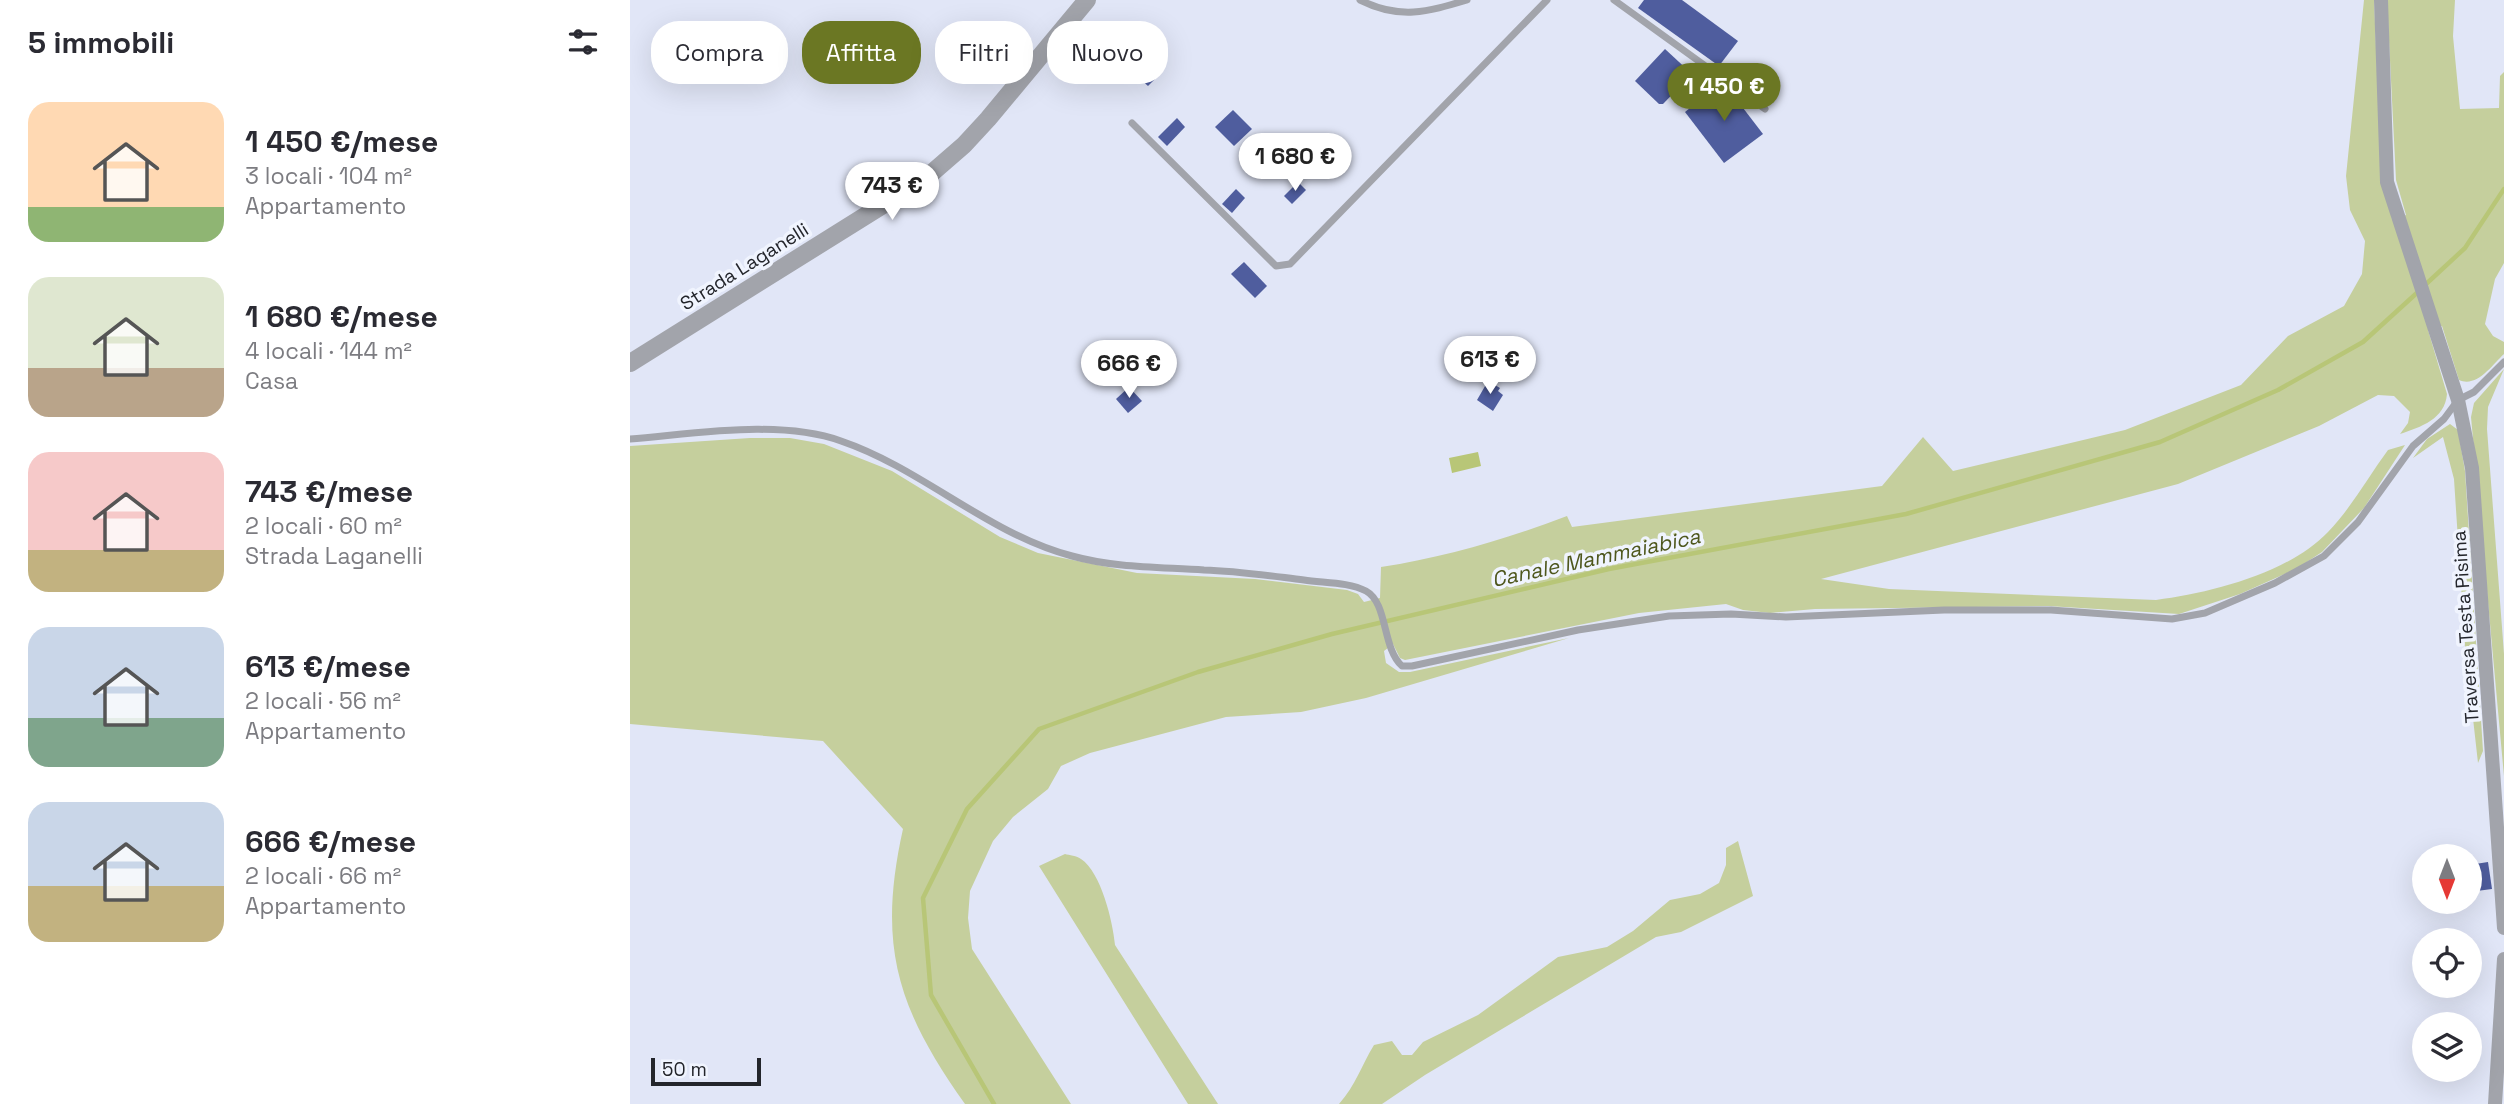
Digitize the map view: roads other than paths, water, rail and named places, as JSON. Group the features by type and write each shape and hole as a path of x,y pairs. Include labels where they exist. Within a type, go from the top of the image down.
{"street":[{"name":"Strada Laganelli","path":"630,363 926,178 964,145 988,119 1087,0"},
{"name":"Traversa Testa Pisima","path":"2381,0 2387,182 2458,400 2473,482 2504,928"},
{"path":"2495,1104 2504,958"}],"lane":[{"path":"1360,0 1385,10 1406,13 1430,12 1467,0"},
{"path":"1132,123 1276,266 1284,267 1290,264 1547,0"},
{"path":"1614,0 1765,109"},
{"path":"630,439 742,432 817,434 887,460 994,523 1032,542 1073,556 1127,566 1228,571 1358,587 1376,600 1394,658 1402,666 1412,666 1578,630 1669,616 1731,614 1786,617 1944,610 2051,610 2172,619 2205,612 2275,583 2324,556 2379,497 2413,446 2444,419 2458,400 2474,392 2504,362"}],"waterway":[{"name":"Canale Mammaiabica","path":"2425,285 2465,248 2504,189"},
{"name":"Canale Mammaiabica","path":"994,1104 931,995 923,898 967,809 1039,729 1198,672 1332,634 1609,569 1906,514 2160,442 2278,390 2363,342 2419,291"}]}
